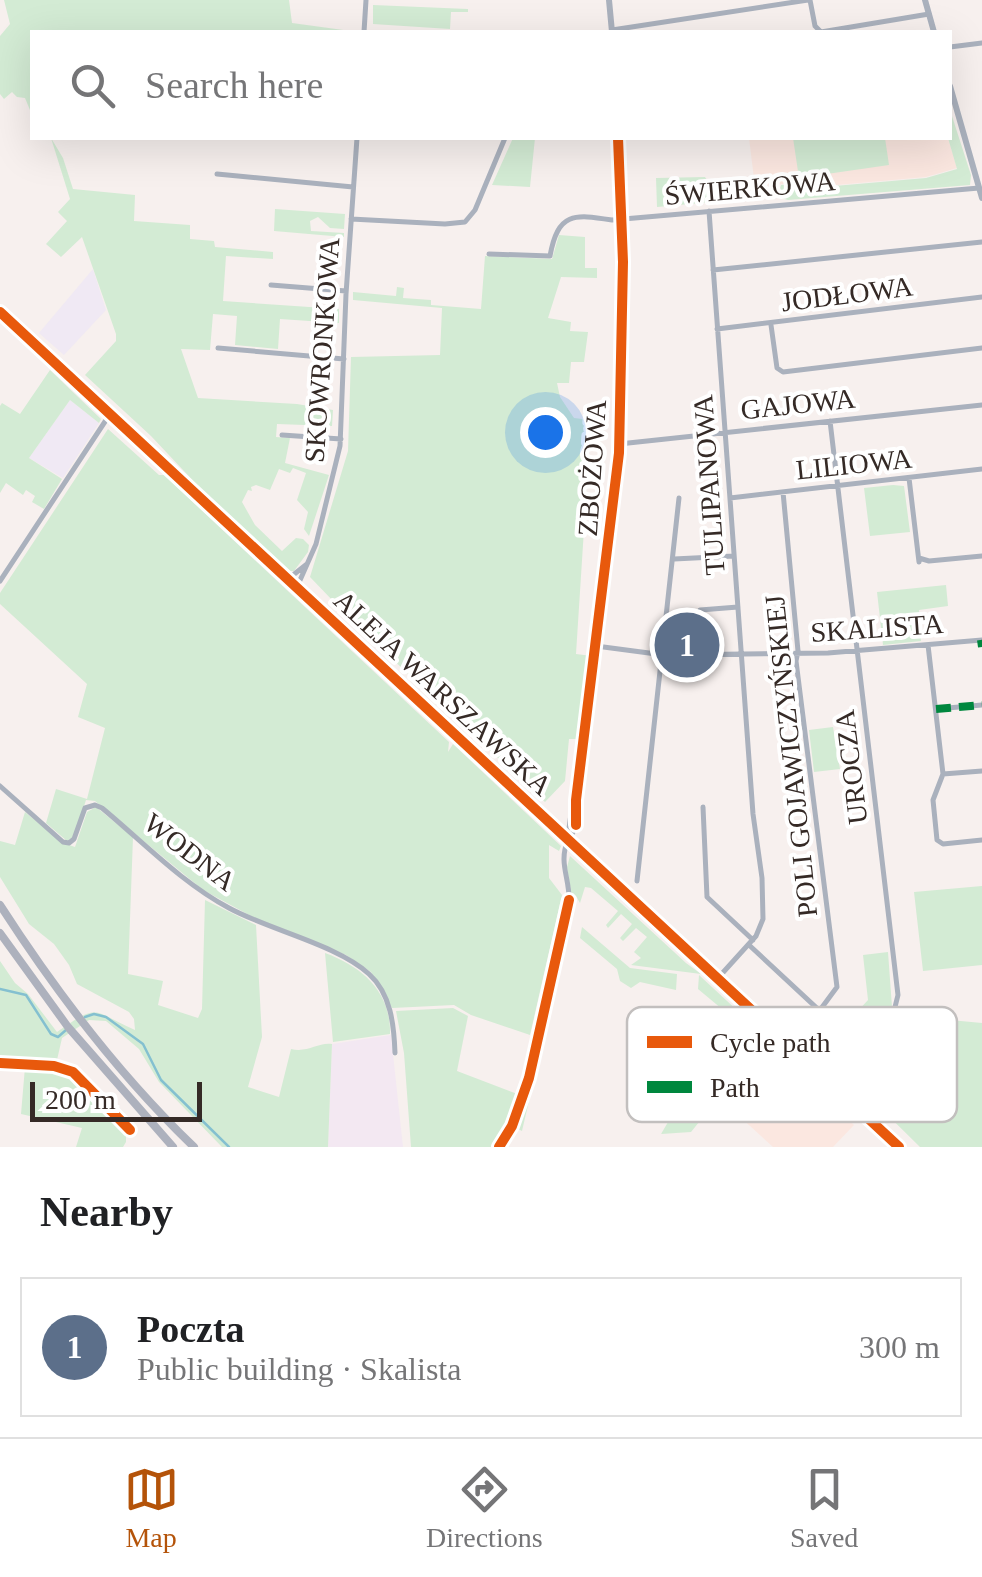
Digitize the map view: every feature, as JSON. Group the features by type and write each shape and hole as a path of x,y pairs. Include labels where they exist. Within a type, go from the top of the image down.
{"main road":[{"path":"0,905 98,1042 194,1147"},
{"path":"0,933 87,1051 173,1147"}],"street":[{"path":"364,30 366,0"},
{"path":"609,0 612,30"},
{"path":"618,30 809,0 819,30"},
{"path":"925,0 933,30"},
{"path":"833,30 928,14"},
{"path":"952,47 982,43"},
{"path":"952,93 982,198"},
{"name":"SKOWRONKOWA","path":"296,587 309,562 341,439 356,140"},
{"path":"351,219 465,222 475,210 505,140"},
{"name":"ZBOŻOWA","path":"568,840 619,444 618,140"},
{"path":"217,174 353,187"},
{"name":"ŚWIERKOWA","path":"489,254 550,256 553,238 568,218 581,215 621,219 979,188"},
{"name":"TULIPANOWA","path":"709,211 753,814 763,894 763,919 751,942"},
{"path":"713,270 982,242"},
{"path":"271,285 346,291"},
{"name":"JODŁOWA","path":"718,329 982,298"},
{"name":"ALEJA WARSZAWSKA","path":"0,312 749,1007"},
{"path":"770,324 777,368 783,372 982,348"},
{"path":"218,348 344,358"},
{"name":"GAJOWA","path":"619,444 982,405"},
{"path":"0,581 110,414"},
{"name":"UROCZA","path":"830,421 898,995 895,1007"},
{"path":"282,434 341,439"},
{"name":"LILIOWA","path":"730,498 982,470"},
{"path":"909,478 919,560 982,556"},
{"name":"POLI GOJAWICZYŃSKIEJ","path":"784,492 798,654 836,987 822,1007"},
{"path":"638,882 679,498"},
{"path":"674,559 734,556"},
{"path":"288,579 309,562"},
{"path":"700,610 738,607"},
{"name":"SKALISTA","path":"596,646 664,655 798,654 982,643"},
{"path":"928,645 943,774 933,800 937,840 942,844 982,840"},
{"path":"936,709 982,705"},
{"path":"943,774 982,770"},
{"name":"WODNA","path":"0,786 63,842 74,839 85,808 102,808 204,894 259,924 341,956 370,974 389,1004 395,1053"},
{"path":"702,808 706,893 817,1007"},
{"path":"499,1147 512,1126 529,1078 564,926 569,900 562,861 568,840"},
{"path":"718,978 751,942"},
{"path":"0,1063 54,1066 73,1072 130,1130"},
{"name":"ALEJA WARSZAWSKA","path":"872,1122 899,1147"}],"shaded area":[{"path":"749,140 949,140 957,168 926,177 803,188 802,182 755,187"},
{"path":"93,269 106,310 64,355 39,333"},
{"path":"70,400 99,423 63,478 29,458"},
{"path":"391,1035 403,1147 328,1147 332,1044"},
{"path":"746,1122 854,1125 833,1147 773,1147"}],"green space":[{"path":"4,0 289,0 292,23 343,30 30,30 30,110 25,98 12,92 4,99 0,94 0,36 10,24"},
{"path":"373,5 468,12 451,12 450,29 373,24"},
{"path":"952,116 971,175 970,185 788,200 778,197 781,185 799,184 800,189 926,178 957,169 949,140 952,140"},
{"path":"52,140 63,158 73,189 135,195 134,221 190,225 190,239 214,241 215,247 273,252 273,259 226,256 223,301 339,309 339,323 280,319 278,349 235,345 237,316 213,314 210,350 181,349 198,398 333,410 332,426 277,424 276,437 290,438 285,463 329,475 309,536 304,529 308,512 297,500 306,473 293,468 290,473 279,469 270,490 251,487 242,502 255,525 282,551 296,538 309,545 294,571 288,571 215,504 151,436 85,375 116,341 116,334 82,237 61,257 46,244 67,221 58,212 70,199"},
{"path":"512,140 535,140 530,187 492,185"},
{"path":"793,140 885,140 889,165 799,178"},
{"path":"705,177 710,185 708,199 712,202 657,207 656,178"},
{"path":"275,209 345,214 344,229 330,228 318,217 310,221 311,231 344,233 344,237 274,231"},
{"path":"559,235 585,237 585,268 597,268 597,278 561,277 548,318 571,322 570,331 588,332 584,362 571,362 569,383 557,383 560,397 574,418 591,420 576,654 592,656 581,739 569,739 565,781 545,802 310,577 348,451 351,357 440,355 442,308 353,300 353,292 396,296 397,287 404,288 403,298 431,300 431,305 481,309 485,256 552,259"},
{"path":"50,370 101,419 99,423 70,400 29,458 62,479 44,509 32,502 35,496 26,490 23,495 6,483 0,493 0,406 2,403 20,414"},
{"path":"108,429 159,475 164,475 449,742 448,752 453,744 561,846 559,851 549,845 549,878 562,895 530,1035 471,1015 454,1005 392,1008 371,972 346,955 260,921 203,890 95,801 86,800 74,837 67,841 46,823 56,789 87,799 105,728 78,717 87,684 0,604 0,593"},
{"path":"904,486 910,532 870,536 864,488"},
{"path":"946,585 948,606 919,610 921,641 883,645 877,592"},
{"path":"833,727 840,769 814,772 809,730"},
{"path":"96,807 133,837 128,974 163,981 158,1005 198,1018 202,1009 205,900 256,925 262,1037 248,1087 279,1097 291,1049 332,1044 328,1147 222,1147 159,1082 139,1049 106,1021 89,1020 62,1038 57,1060 0,1056 0,961 57,1032 89,1013 103,1014 135,1030 129,1012 77,984 54,944 29,924 0,877 0,841 15,845 25,812 63,843 75,847 87,812"},
{"path":"570,856 701,974 631,965 641,958 634,952 647,937 636,928 623,941 620,938 632,924 621,914 608,928 606,925 618,911 591,888 585,887 580,903 576,896 572,898 567,867"},
{"path":"982,886 982,965 923,971 914,892"},
{"path":"569,900 573,901 572,917 522,1131 512,1126 520,1108"},
{"path":"582,927 630,968 677,974 676,990 640,982 631,988 620,981 617,969 580,938"},
{"path":"888,952 892,1007 862,1007 868,1000 863,955"},
{"path":"325,953 351,966 372,983 386,1006 390,1034 333,1042"},
{"path":"699,975 734,1007 720,1007 698,989"},
{"path":"453,1008 468,1016 457,1071 520,1095 511,1124 495,1147 411,1147 404,1053 396,1011"},
{"path":"957,1021 982,1023 982,1147 920,1147 895,1122 957,1122"},
{"path":"25,1067 68,1072 126,1129 123,1147 76,1147 82,1128 21,1114"},
{"path":"668,1122 699,1122 691,1132 661,1134"}],"waterway":[{"path":"0,989 26,995 51,1034 58,1037 66,1030"},
{"path":"85,1017 106,1017 143,1044 161,1080 229,1147"}],"marked path":[{"path":"981,640 982,647"},
{"path":"936,709 982,705"}],"cycle path":[{"path":"576,825 619,453 623,262 618,140"},
{"path":"0,312 748,1007"},
{"path":"499,1147 512,1126 529,1078 569,900"},
{"path":"0,1063 54,1066 73,1072 130,1130"},
{"path":"872,1122 899,1147"}],"place":[{"name":"Poczta","path":"687,645"}]}
